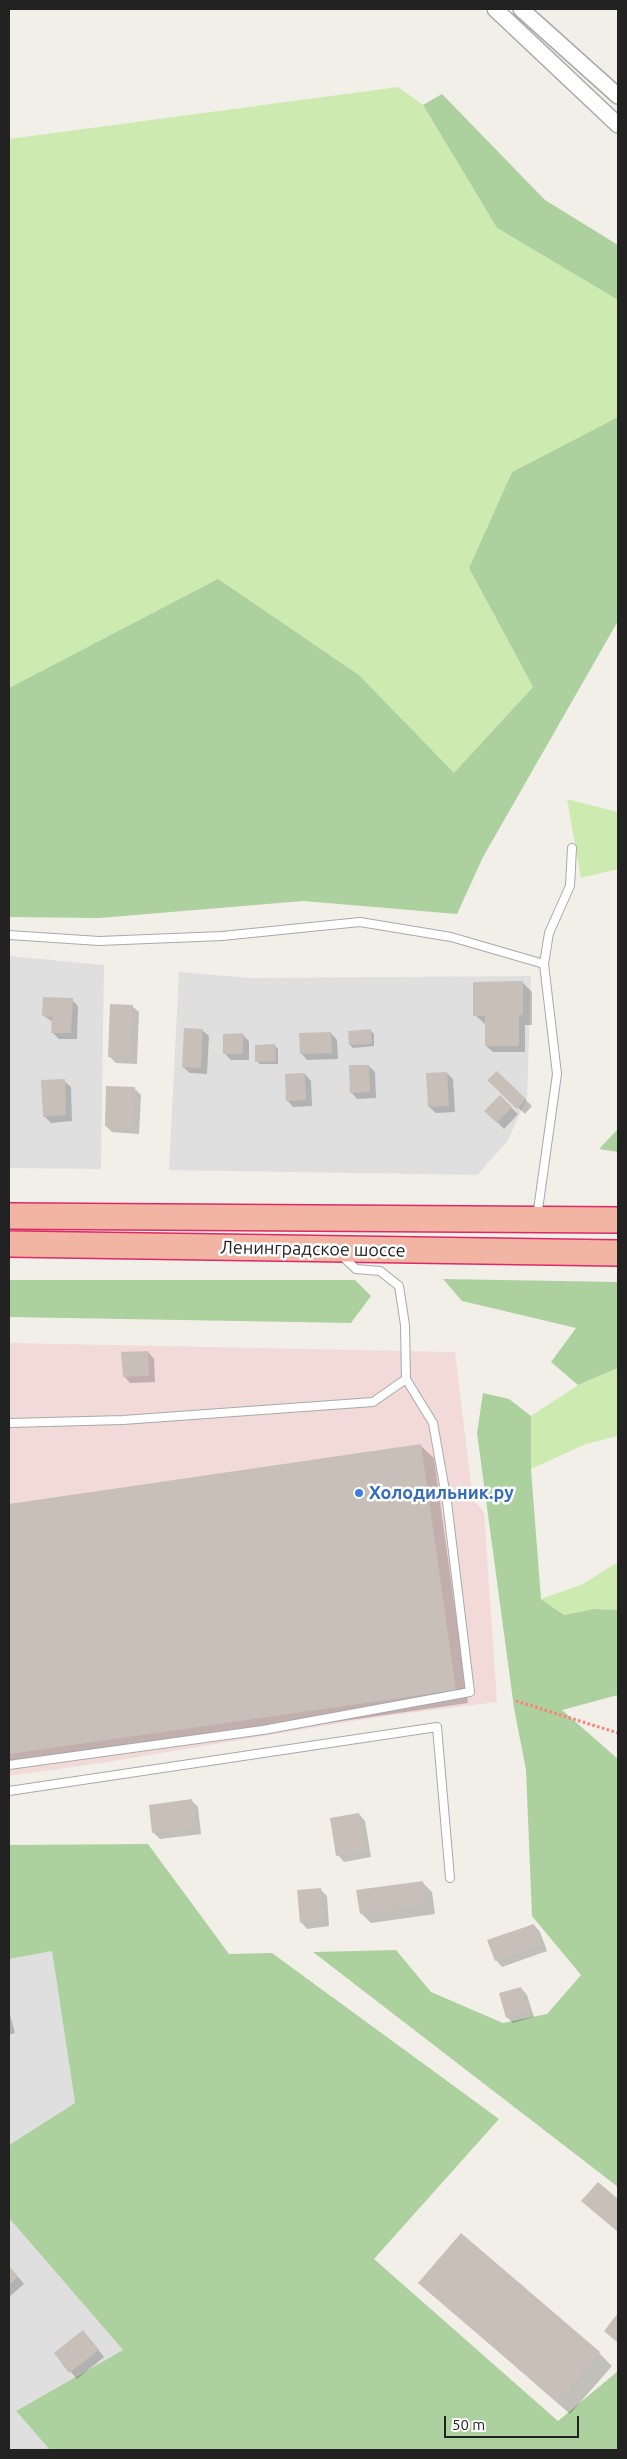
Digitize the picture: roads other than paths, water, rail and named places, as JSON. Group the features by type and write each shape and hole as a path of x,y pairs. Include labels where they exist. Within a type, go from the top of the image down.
{"highway":[{"name":"Ленинградское шоссе","path":"9,1216 537,1221 618,1220"},
{"name":"Ленинградское шоссе","path":"9,1244 618,1253"}],"street":[{"path":"495,9 618,125"},
{"path":"524,12 618,96"}],"lane":[{"path":"537,1221 557,1074 544,964 550,933 570,886 572,848"},
{"path":"9,935 100,940 222,936 360,922 451,937 544,964"},
{"path":"9,1765 263,1730 470,1692 447,1502 433,1423 406,1379 405,1325 400,1286 380,1271 356,1270 336,1249"},
{"path":"9,1423 123,1420 373,1402 406,1379"},
{"path":"9,1791 437,1727 450,1878"}],"place":[{"name":"Холодильник.ру","path":"359,1493"}]}
